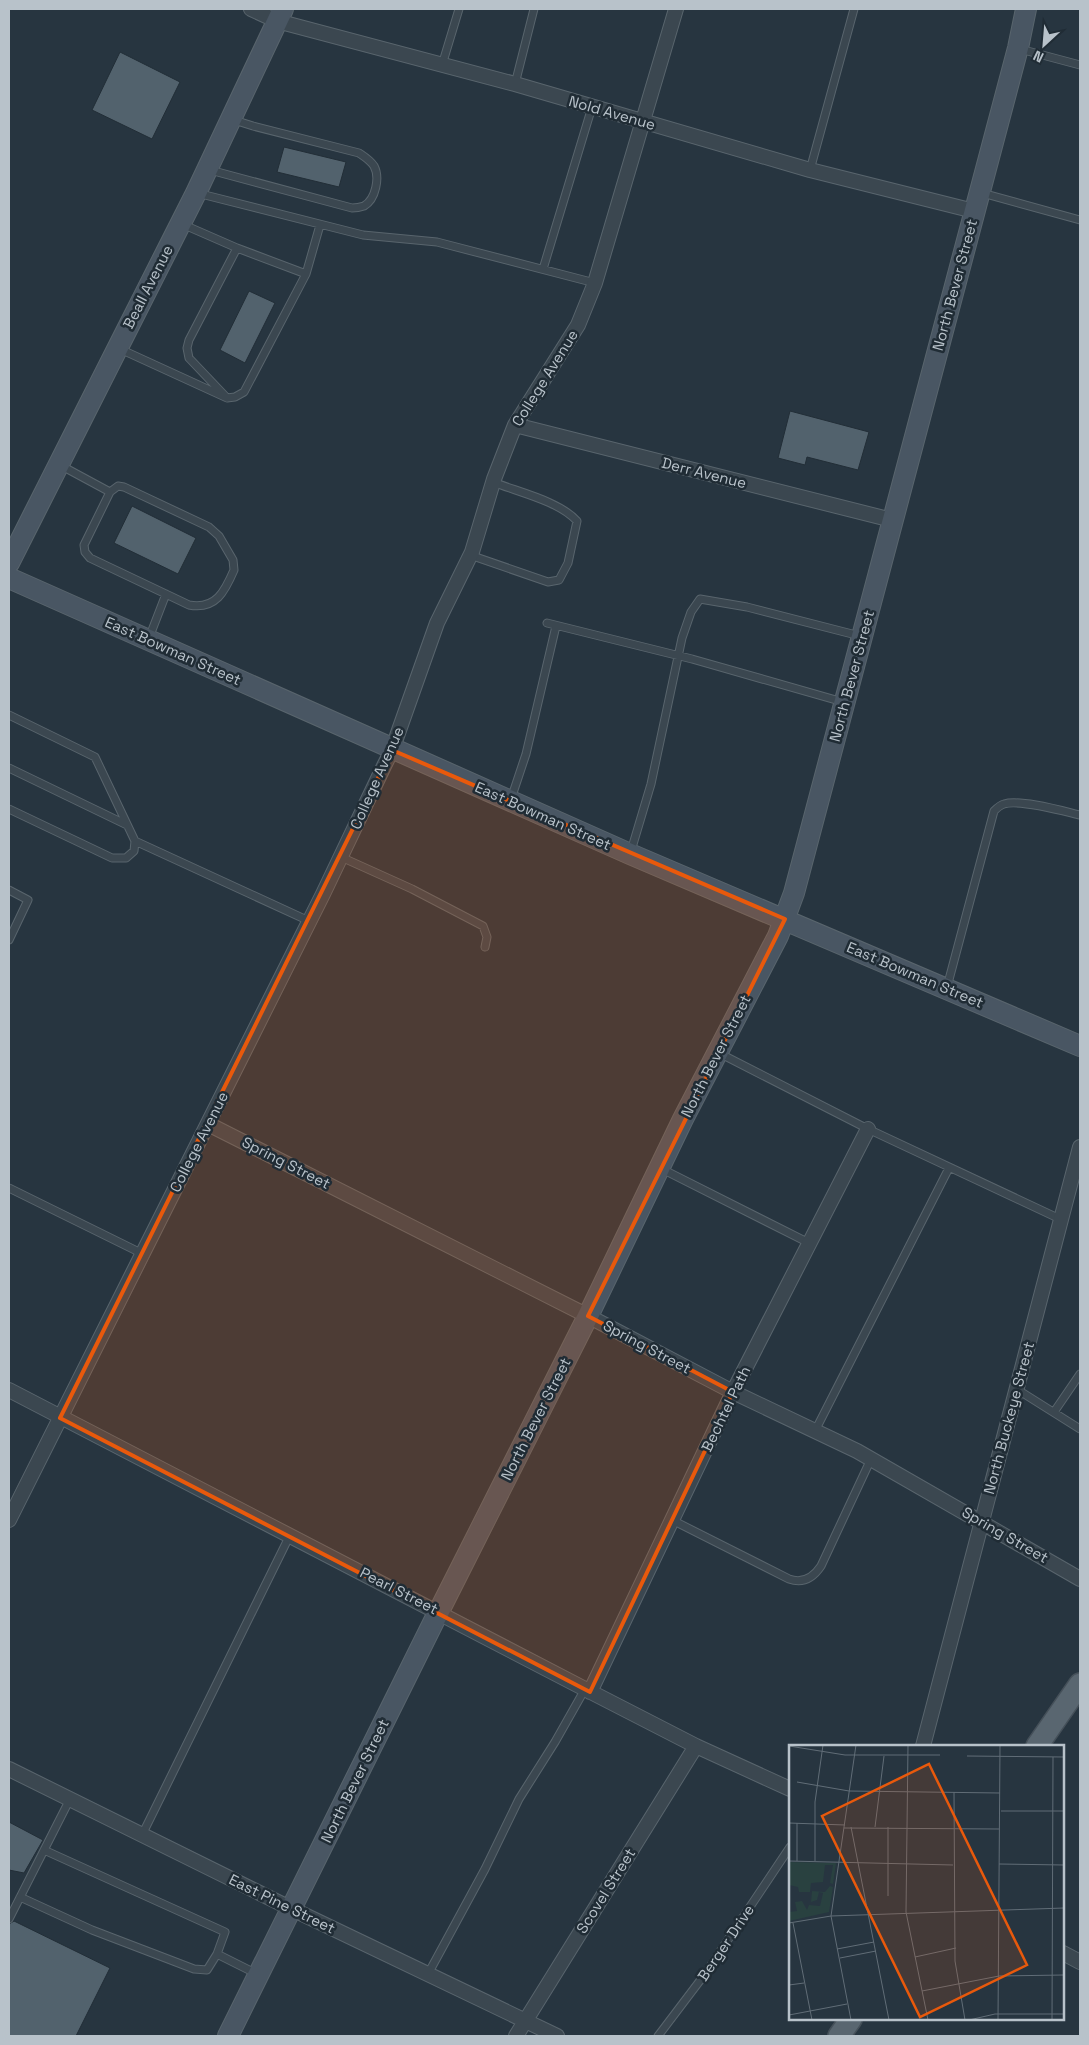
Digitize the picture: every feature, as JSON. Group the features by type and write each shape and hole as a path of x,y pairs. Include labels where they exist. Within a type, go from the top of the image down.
{"main road":[{"name":"North Bever Street","path":"228,2036 438,1612 588,1316 659,1168 785,919 794,893 845,703 1018,48 1026,9"},
{"name":"Beall Avenue","path":"9,563 196,193 280,15"},
{"name":"East Bowman Street","path":"9,578 510,802 1080,1046"},
{"path":"1038,1745 1080,1684"},
{"path":"839,2036 849,2020"}],"street":[{"name":"Nold Avenue","path":"251,9 280,15 442,65 810,170 976,202"},
{"name":"College Avenue","path":"9,1520 341,857 392,750 437,623 470,555 493,482 515,425 578,325 595,283 676,9"},
{"name":"Derr Avenue","path":"515,425 892,520"},
{"name":"Spring Street","path":"208,1124 588,1316 733,1392 872,1460 1080,1579"},
{"name":"Bechtel Path","path":"588,1691 733,1392 868,1129"},
{"name":"North Buckeye Street","path":"923,1745 1018,1390 1060,1219 1076,1178 1080,1147"},
{"name":"Pearl Street","path":"9,1390 588,1691 696,1746 789,1789"},
{"name":"Scovel Street","path":"516,2036 696,1746"},
{"name":"East Pine Street","path":"9,1769 292,1909 557,2036"},
{"path":"1064,1954 1080,1962"}],"lane":[{"path":"442,65 459,9"},
{"path":"514,84 534,9"},
{"path":"810,170 854,9"},
{"path":"1018,48 1080,65"},
{"path":"543,269 592,107"},
{"path":"207,169 352,208 364,206 374,195 377,179 375,168 369,160 359,153 230,119"},
{"path":"196,193 363,235 437,242 595,283"},
{"path":"976,202 1080,220"},
{"path":"180,223 237,248 306,274"},
{"path":"117,348 227,398 235,397 244,392 306,274 320,225"},
{"path":"227,398 189,358 187,348 189,340 237,248"},
{"path":"59,464 110,492"},
{"path":"470,555 548,582 559,580 568,563 577,521 570,513 493,482"},
{"path":"118,486 124,487 209,527 218,536 233,560 234,570 225,591 219,598 196,606 90,558 85,552 84,545 110,492 118,486"},
{"path":"148,640 166,594"},
{"path":"630,854 651,784 690,612 700,599 747,607 862,636"},
{"path":"548,623 679,656 845,703"},
{"path":"510,802 526,754 556,626"},
{"path":"9,715 95,757 135,841 134,851 126,858 112,858 9,809"},
{"path":"9,768 127,825"},
{"path":"947,989 994,811 998,806 1009,803 1080,815"},
{"path":"135,841 309,921"},
{"path":"341,857 412,889 483,926 487,937 485,947"},
{"path":"9,890 28,900 9,940"},
{"path":"717,1052 868,1129 1060,1219"},
{"path":"659,1168 810,1243"},
{"path":"815,1431 949,1168"},
{"path":"9,1188 143,1254"},
{"path":"1054,1412 1080,1374"},
{"path":"1018,1390 1080,1429"},
{"path":"672,1520 789,1579 795,1581 806,1580 812,1577 821,1566 872,1460"},
{"path":"142,1835 290,1535"},
{"path":"428,1974 485,1869 519,1799 588,1691"},
{"path":"9,1919 70,1800"},
{"name":"Berger Drive","path":"658,2036 706,1974 789,1849"},
{"path":"20,1897 92,1930 194,1968 207,1970 217,1954 225,1932 44,1850"},
{"path":"217,1954 259,1975"}],"highlighted area":[{"path":"392,750 785,919 588,1316 733,1392 590,1692 60,1418"}],"building":[{"path":"120,52 180,82 152,139 92,110"},
{"path":"284,147 346,162 339,187 277,172"},
{"path":"249,291 275,303 245,363 220,350"},
{"path":"790,411 869,432 858,470 807,457 805,465 778,458"},
{"path":"132,506 196,538 178,574 114,543"},
{"path":"9,1822 43,1840 24,1873 9,1870"},
{"path":"14,1921 110,1968 76,2036 9,2036 9,1924"}]}
